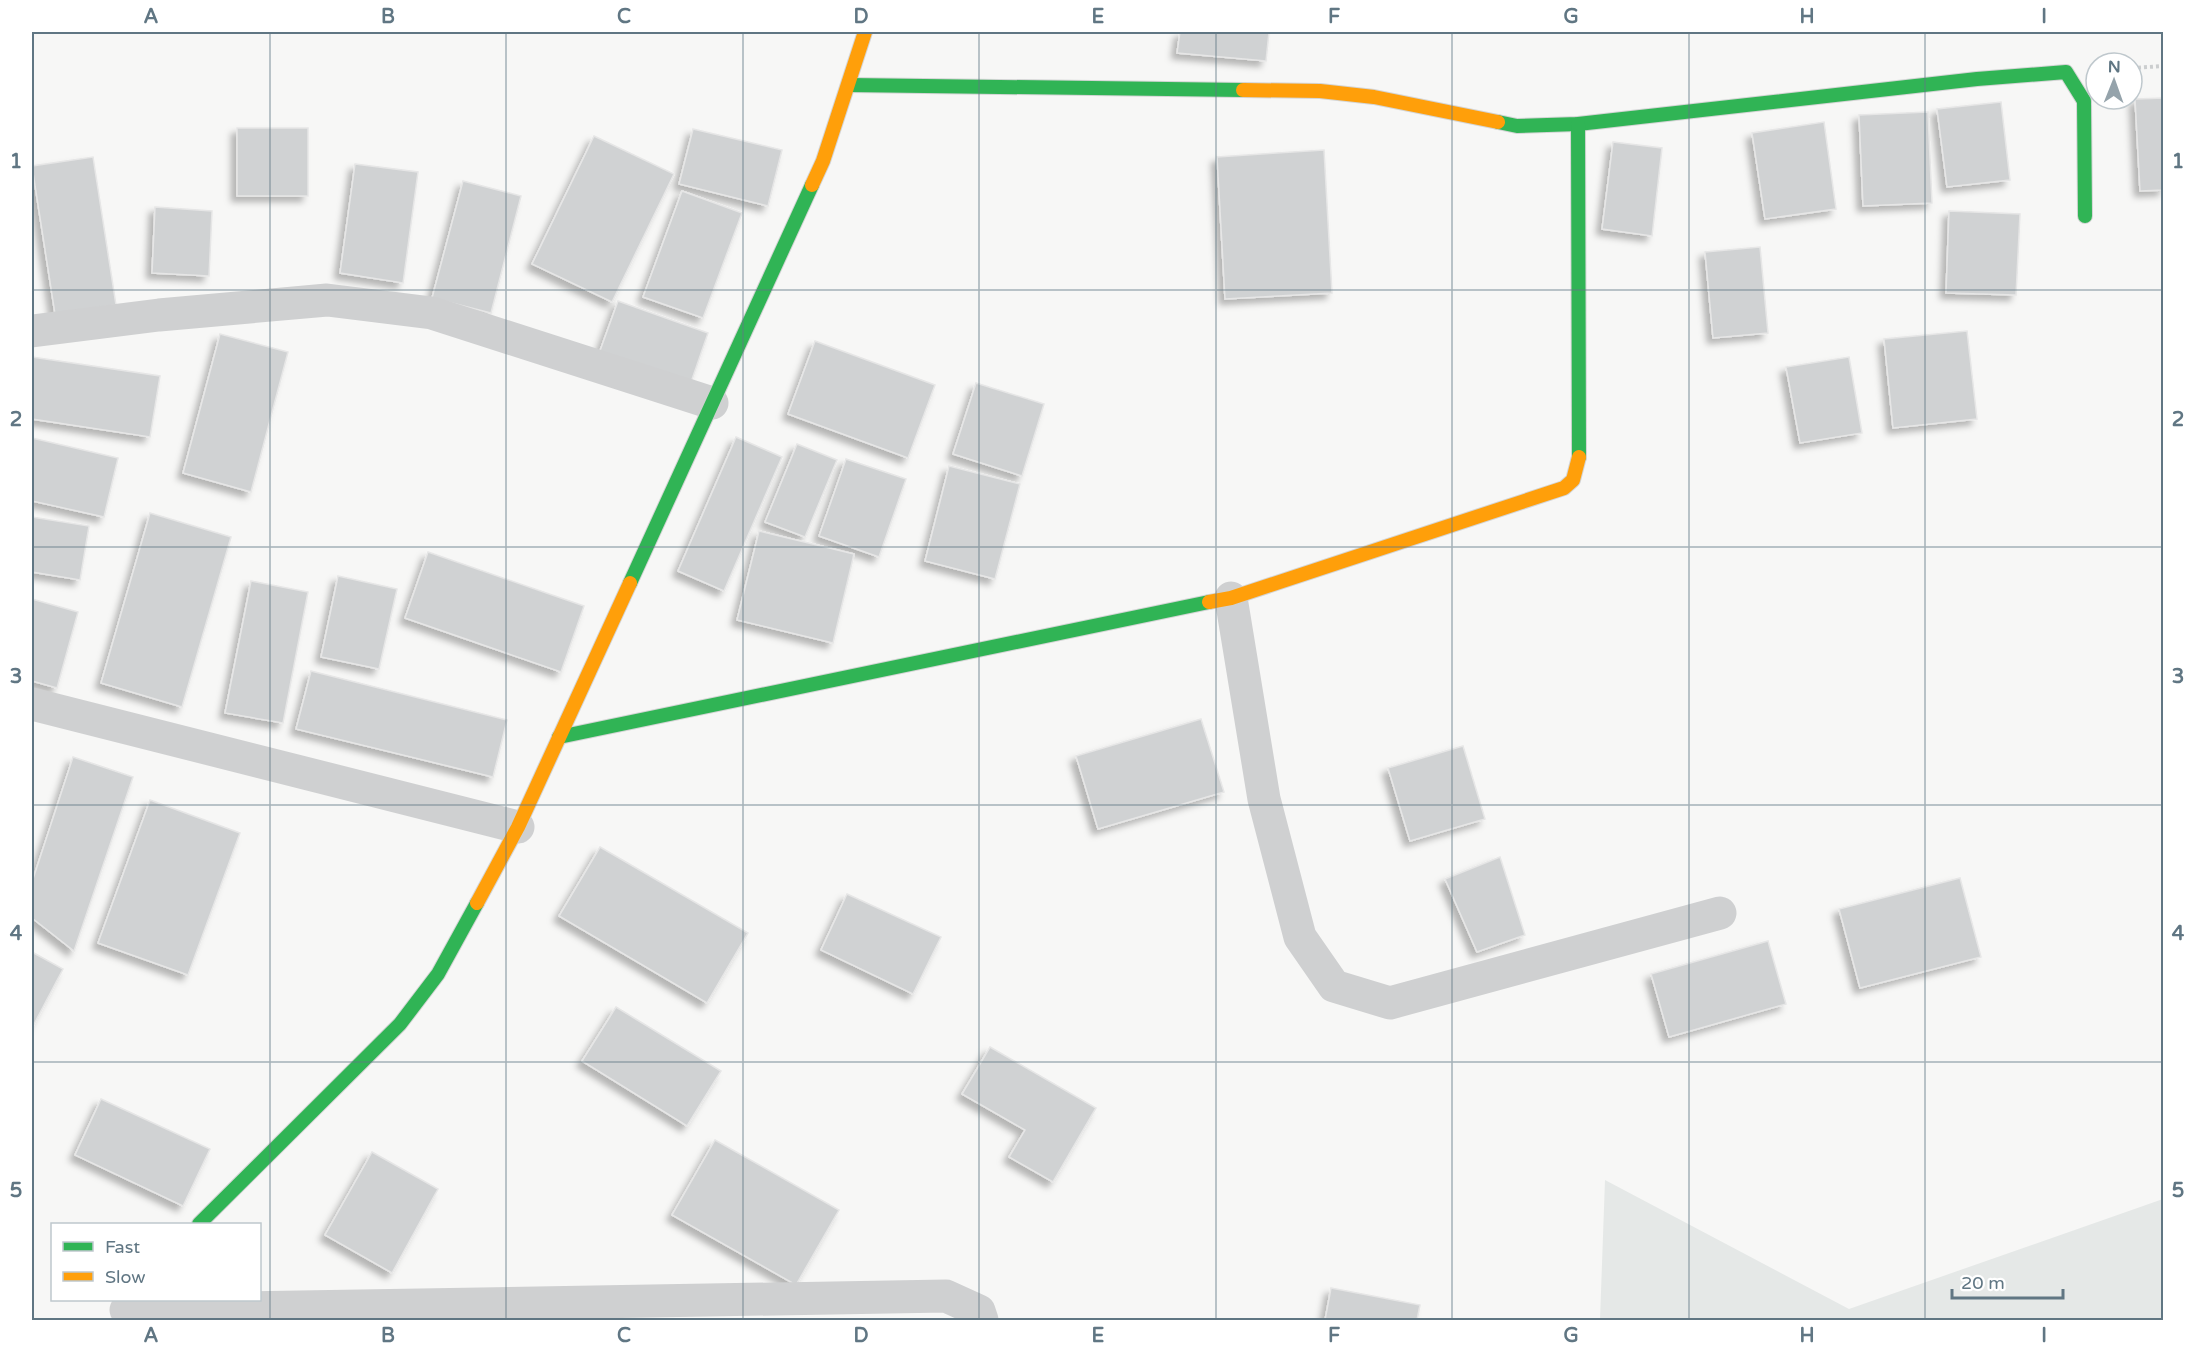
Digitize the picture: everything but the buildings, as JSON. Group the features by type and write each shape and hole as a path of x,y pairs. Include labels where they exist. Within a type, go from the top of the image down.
{"street":[{"path":"200,1223 400,1024 438,974 518,827 823,161 865,32"},
{"path":"849,85 1320,91 1374,97 1517,126 1578,124 1977,79 2066,72 2084,101 2085,216"},
{"path":"559,737 1231,598 1564,488 1573,480 1579,459 1578,124"},
{"path":"32,331 159,315 327,300 432,313 712,403"},
{"path":"1231,598 1264,799 1300,938 1334,986 1390,1004 1720,913"},
{"path":"32,705 518,827"},
{"path":"127,1310 946,1296 979,1311 982,1320"}],"path":[{"path":"2144,67 2163,66"}],"shaded area":[{"path":"1605,1180 1849,1309 2163,1199 2163,1320 1600,1320"}],"traffic: fast":[{"path":"1498,122 1517,126 1578,124 1977,79 2066,72 2084,101 2085,216"},
{"path":"849,85 1243,90"},
{"path":"1578,124 1579,457"},
{"path":"630,583 812,185"},
{"path":"559,737 1209,602"},
{"path":"200,1223 400,1024 438,974 477,903"}],"traffic: slow":[{"path":"812,185 823,161 865,32"},
{"path":"1243,90 1320,91 1374,97 1498,122"},
{"path":"1209,602 1231,598 1564,488 1573,480 1579,457"},
{"path":"477,903 518,827 630,583"}]}
